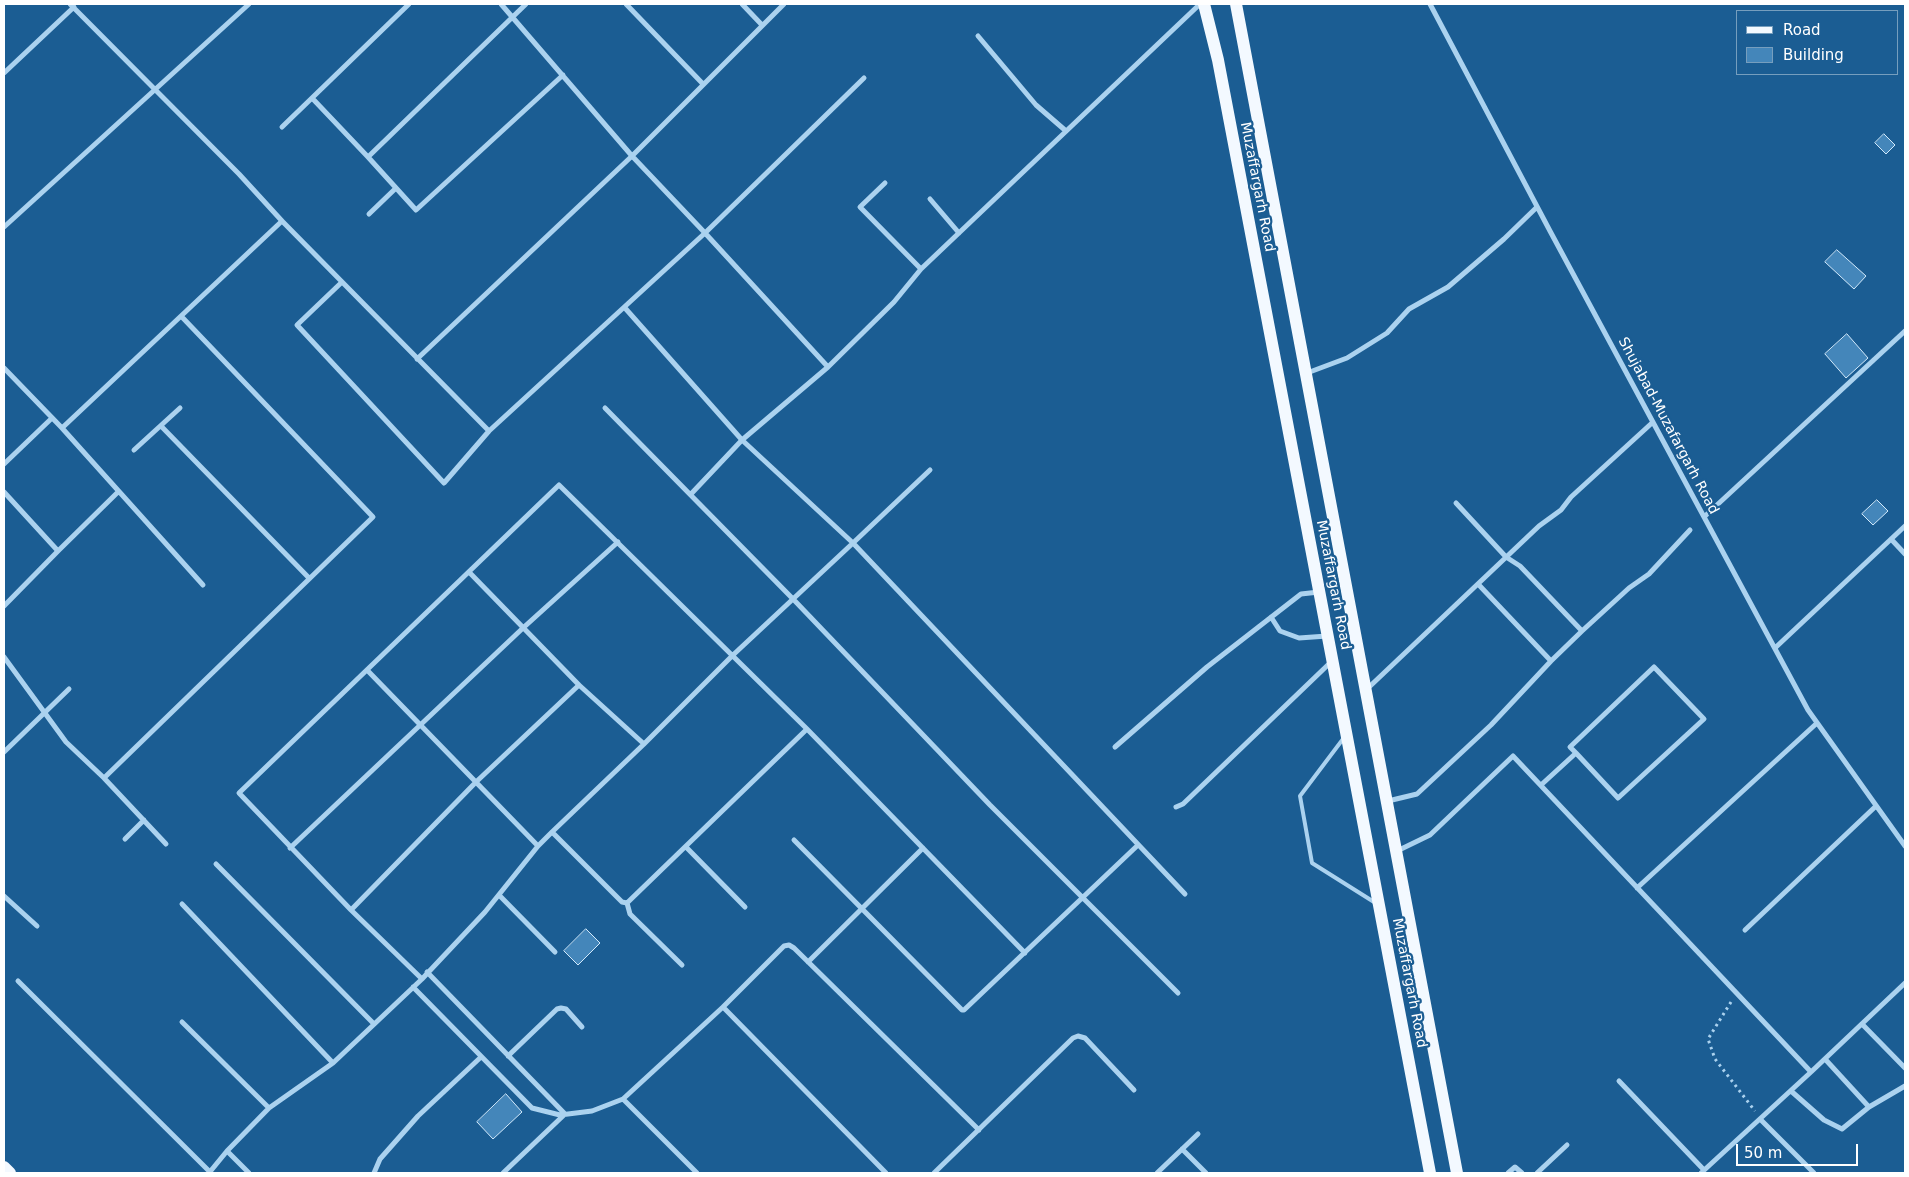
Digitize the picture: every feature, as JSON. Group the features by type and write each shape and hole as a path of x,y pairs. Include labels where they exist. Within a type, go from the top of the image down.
{"main road":[{"name":"Muzaffargarh Road","path":"1202,4 1218,60 1430,1173"},
{"name":"Muzaffargarh Road","path":"1236,4 1457,1173"},
{"path":"4,1167 10,1173"}],"street":[{"path":"4,227 249,4"},
{"path":"282,127 409,4"},
{"path":"501,4 632,156 828,367"},
{"path":"368,157 526,4"},
{"path":"626,4 703,84"},
{"path":"742,4 762,25"},
{"path":"417,358 632,156 784,4"},
{"path":"691,494 742,440 828,367 894,302 921,269 1202,4"},
{"name":"Shujabad-Muzafargarh Road","path":"1432,5 1537,207 1808,710 1905,846"},
{"path":"4,73 72,6 239,174 282,221 489,431"},
{"path":"978,36 1036,105 1066,131"},
{"path":"312,98 416,210 562,75"},
{"path":"342,282 297,325 444,483 489,431 705,233 864,78"},
{"path":"885,183 860,207 921,269"},
{"path":"369,214 396,188"},
{"path":"930,199 960,233"},
{"path":"1306,373 1347,358 1387,333 1409,309 1448,287 1504,239 1537,207"},
{"path":"62,428 282,221"},
{"path":"625,308 742,440 853,543 1185,894"},
{"path":"104,778 373,516 181,316"},
{"path":"1704,517 1905,331"},
{"path":"4,368 62,428 203,585"},
{"path":"134,450 180,408"},
{"path":"605,408 794,600 990,805 1178,993"},
{"path":"4,464 52,418"},
{"path":"1367,689 1539,526 1561,510 1571,496 1653,422"},
{"path":"161,426 309,578"},
{"path":"18,980 209,1173 227,1151 269,1108 333,1063 413,987 485,912 538,846 552,832 644,744 732,655 794,600 930,470"},
{"path":"422,978 351,910 239,793 560,485 807,729 1025,953"},
{"path":"4,492 58,551"},
{"path":"4,606 118,492"},
{"path":"1456,503 1506,557 1520,566 1582,632"},
{"path":"1775,648 1905,526"},
{"path":"1388,802 1417,794 1491,724 1551,661 1629,588 1649,574 1690,530"},
{"path":"1892,539 1905,554"},
{"path":"290,848 523,628 618,542"},
{"path":"469,572 579,685 644,744"},
{"path":"1478,584 1551,661"},
{"path":"1115,747 1207,667 1301,594 1319,592"},
{"path":"1271,617 1280,630 1299,638 1328,636"},
{"path":"4,657 66,742 104,778 166,844"},
{"path":"1176,807 1183,804 1332,661"},
{"path":"1654,667 1704,719 1618,798 1576,753 1570,747 1654,667"},
{"path":"367,670 420,727 538,846"},
{"path":"351,910 476,782 579,685"},
{"path":"4,752 69,689"},
{"path":"1637,888 1817,722"},
{"path":"627,904 807,729"},
{"path":"1541,785 1576,753"},
{"path":"1397,851 1430,835 1513,756 1811,1072"},
{"path":"1745,930 1876,806"},
{"path":"125,839 144,820"},
{"path":"552,832 622,902 627,904 630,914 682,965"},
{"path":"794,840 962,1010 967,1009 1138,845"},
{"path":"686,847 745,908"},
{"path":"808,962 923,848"},
{"path":"216,864 374,1024"},
{"path":"499,895 555,952"},
{"path":"4,896 37,926"},
{"path":"182,904 333,1063"},
{"path":"413,987 532,1108 560,1115 592,1111 623,1099 723,1007 784,946 789,945 979,1130"},
{"path":"427,972 565,1114"},
{"path":"1619,1081 1702,1172 1905,983"},
{"path":"723,1007 886,1173"},
{"path":"508,1056 557,1009 566,1010 582,1027"},
{"path":"182,1022 269,1108"},
{"path":"1862,1024 1905,1068"},
{"path":"934,1173 1073,1038 1078,1036 1085,1038 1134,1090"},
{"path":"374,1173 380,1159 418,1116 481,1057"},
{"path":"1825,1059 1870,1107"},
{"path":"1790,1091 1824,1120 1842,1129 1870,1107 1905,1086"},
{"path":"623,1099 697,1173"},
{"path":"503,1173 565,1114"},
{"path":"1760,1119 1814,1173"},
{"path":"1157,1173 1198,1134"},
{"path":"1537,1173 1567,1145"},
{"path":"1182,1149 1206,1173"},
{"path":"227,1151 249,1173"},
{"path":"1508,1173 1516,1167 1522,1173"}],"lane":[{"path":"1346,735 1300,796 1312,863 1378,904"}],"path":[{"path":"1735,992 1730,1004 1708,1039 1715,1058 1760,1119"}],"building":[{"path":"1884,134 1895,145 1886,154 1875,143"},
{"path":"1837,250 1866,276 1854,289 1825,262"},
{"path":"1847,334 1868,358 1846,378 1825,354"},
{"path":"1877,500 1888,511 1873,525 1862,514"},
{"path":"586,929 600,943 578,965 564,951"},
{"path":"506,1094 522,1112 493,1139 477,1122"}]}
